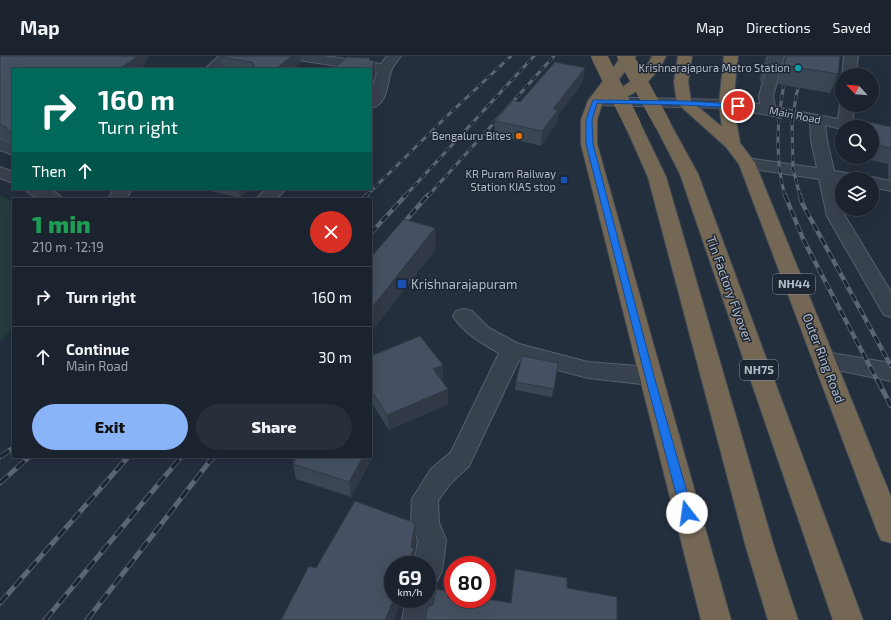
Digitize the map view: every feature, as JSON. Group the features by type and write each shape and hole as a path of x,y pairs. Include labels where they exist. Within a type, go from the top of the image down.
{"highway":[{"path":"600,56 657,177 760,548 783,620"},
{"name":"Tin Factory Flyover","path":"626,56 689,174 848,620"},
{"path":"629,56 595,101 589,120 589,144 716,620"},
{"path":"595,101 626,91 652,68 659,56"},
{"path":"684,103 681,77 686,65 685,56"},
{"name":"Outer Ring Road","path":"731,56 726,104 732,144"},
{"name":"Outer Ring Road","path":"684,103 732,144 747,163 891,531"}],"street":[{"path":"213,68 227,56"},
{"path":"303,56 385,69"},
{"path":"372,103 378,98 385,69 394,56"},
{"path":"768,110 766,96 777,56"},
{"path":"850,68 851,56"},
{"name":"Main Road","path":"595,101 726,104 835,123"},
{"path":"817,119 819,140 836,216 891,310"},
{"path":"0,144 12,150"},
{"path":"747,163 835,176"},
{"path":"0,172 12,178"},
{"path":"879,183 891,186"},
{"path":"36,190 52,198"},
{"path":"267,198 276,190"},
{"path":"464,316 481,333 512,350 588,370 650,376"},
{"path":"429,556 432,540 425,523 425,499 440,477 460,459 512,350"},
{"path":"824,360 891,372"},
{"path":"417,620 419,608"}],"green space":[{"path":"0,195 12,201 12,328 0,342"}],"building":[{"path":"0,56 136,56 120,68 12,68 12,132 7,130 6,127 0,125"},
{"path":"292,56 277,68 255,68 252,62 220,57"},
{"path":"767,56 769,56 768,62 765,62"},
{"path":"787,56 840,56 839,68 835,68 835,74 784,65"},
{"path":"347,57 369,58 370,60 374,61 372,68 334,68"},
{"path":"555,62 585,68 553,109 558,110 542,131 495,121 513,100 520,102"},
{"path":"879,124 891,127 891,148 879,145"},
{"path":"404,219 435,228 372,308 372,256"},
{"path":"420,336 443,365 433,369 448,389 387,415 372,392 372,356"},
{"path":"522,356 558,363 554,389 516,382"},
{"path":"296,458 362,458 349,482 293,464"},
{"path":"355,501 415,523 411,547 414,549 410,556 384,556 384,608 390,608 385,620 281,620 309,566 316,568"},
{"path":"515,569 567,578 567,588 617,597 617,620 425,620 428,608 436,608 436,589 444,590 444,608 496,608 496,600 511,603"}],"railway":[{"path":"366,196 447,116 511,56"},
{"path":"405,196 534,56"},
{"path":"428,196 554,56"},
{"path":"785,196 779,161 778,126 790,56"},
{"path":"800,196 793,169 792,123 796,96 807,56"},
{"path":"372,232 406,195"},
{"path":"400,227 428,195"},
{"path":"785,195 804,241 877,380"},
{"path":"800,195 802,203 891,366"},
{"path":"877,379 891,406"},
{"path":"0,457 12,449"},
{"path":"0,483 28,458"},
{"path":"0,603 127,458"},
{"path":"45,620 180,458"},
{"path":"87,620 212,458"}],"place":[{"name":"Krishnarajapura Metro Station","path":"798,68"},
{"name":"Bengaluru Bites","path":"519,136"},
{"name":"KR Puram Railway Station KIAS stop","path":"564,180"},
{"name":"Krishnarajapuram","path":"402,284"}],"route":[{"path":"687,513 589,144 589,120 595,101 726,104 738,106"}]}
